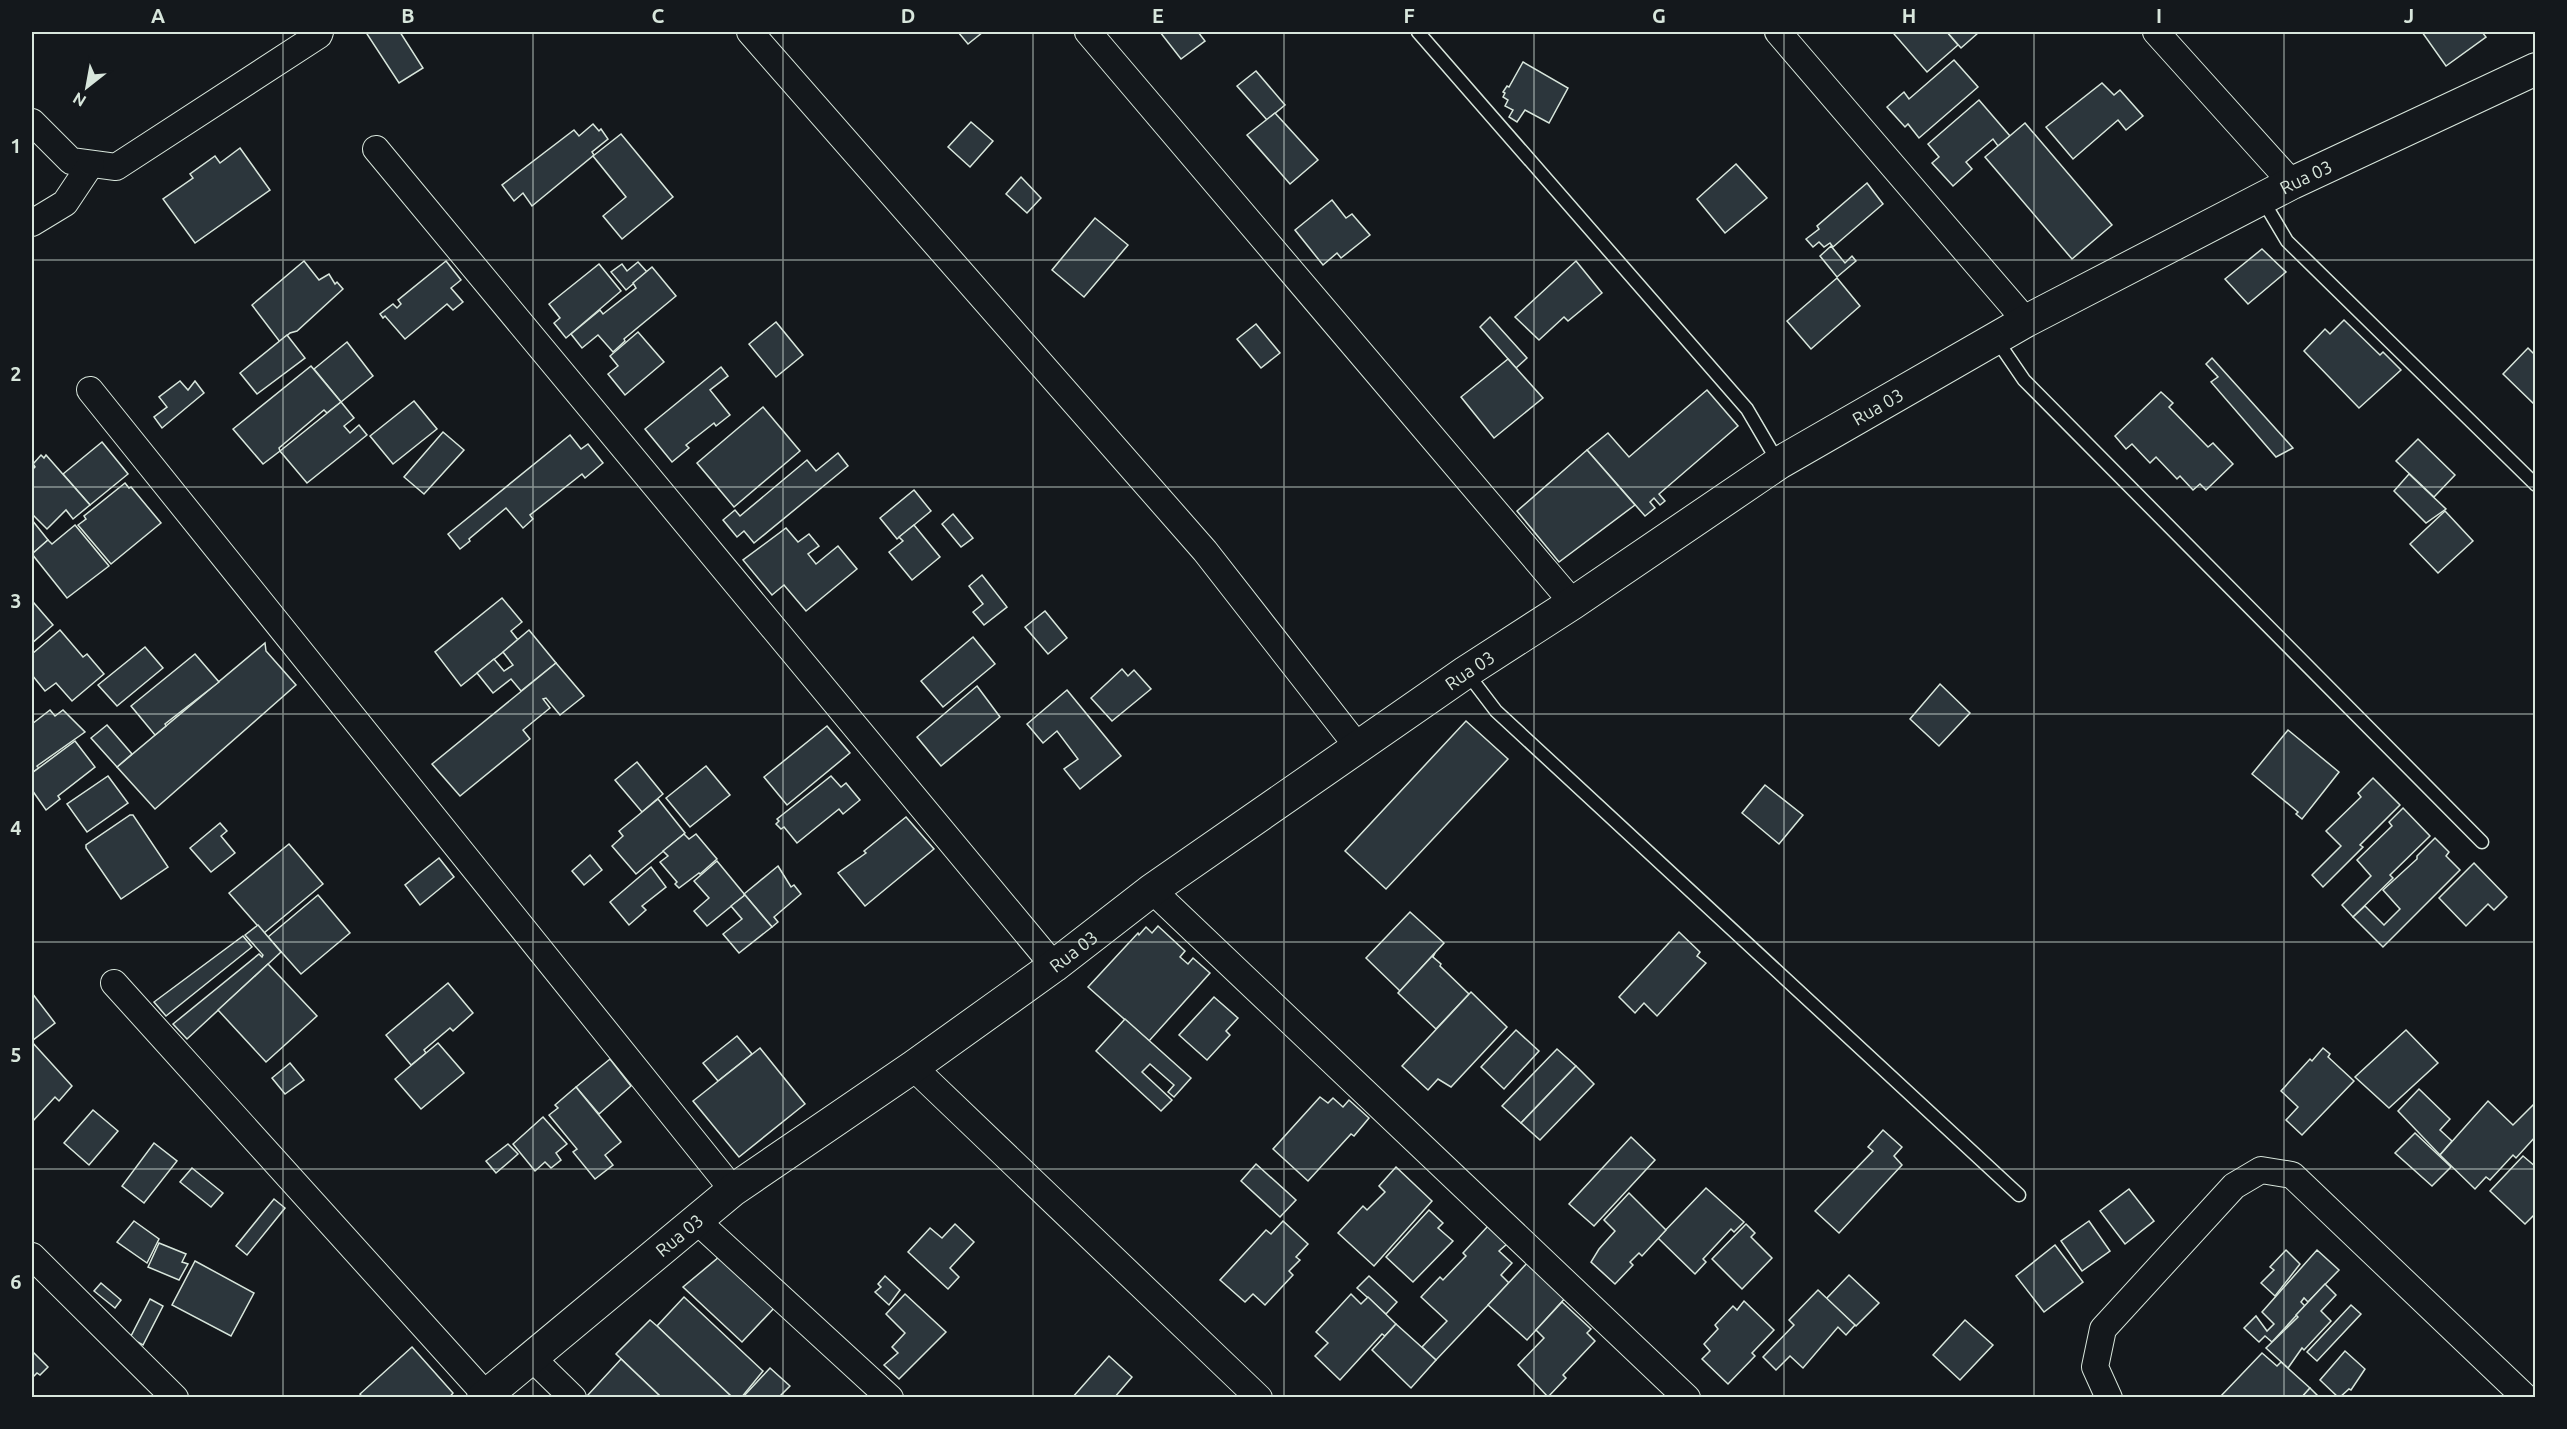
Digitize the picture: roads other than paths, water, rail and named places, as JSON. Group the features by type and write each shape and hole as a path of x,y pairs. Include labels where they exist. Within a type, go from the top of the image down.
{"street":[{"path":"32,122 71,161 116,167 319,35 320,32"},
{"path":"750,32 1205,552 1358,747"},
{"path":"1088,32 1573,603"},
{"path":"1778,32 2026,321"},
{"path":"2156,32 2292,183"},
{"name":"Rua 03","path":"484,1396 733,1190 913,1067 1054,966 1152,890 1466,672 1573,603 1779,463 2026,321 2292,183 2535,69"},
{"path":"376,150 1054,966"},
{"path":"32,223 64,203 91,164"},
{"path":"90,390 733,1190"},
{"path":"1152,890 1687,1398"},
{"path":"114,983 484,1396"},
{"path":"913,1067 1259,1398"},
{"path":"2109,1398 2095,1367 2103,1329 2234,1186 2261,1170 2292,1175 2526,1398"},
{"path":"697,1221 890,1398"},
{"path":"32,1256 175,1398"},
{"path":"531,1357 573,1398"}],"lane":[{"path":"1418,32 1748,409 1779,463"},
{"path":"2262,199 2287,241 2535,485"},
{"path":"1996,338 2024,380 2482,842"},
{"path":"1466,672 1496,711 2019,1195"}]}
